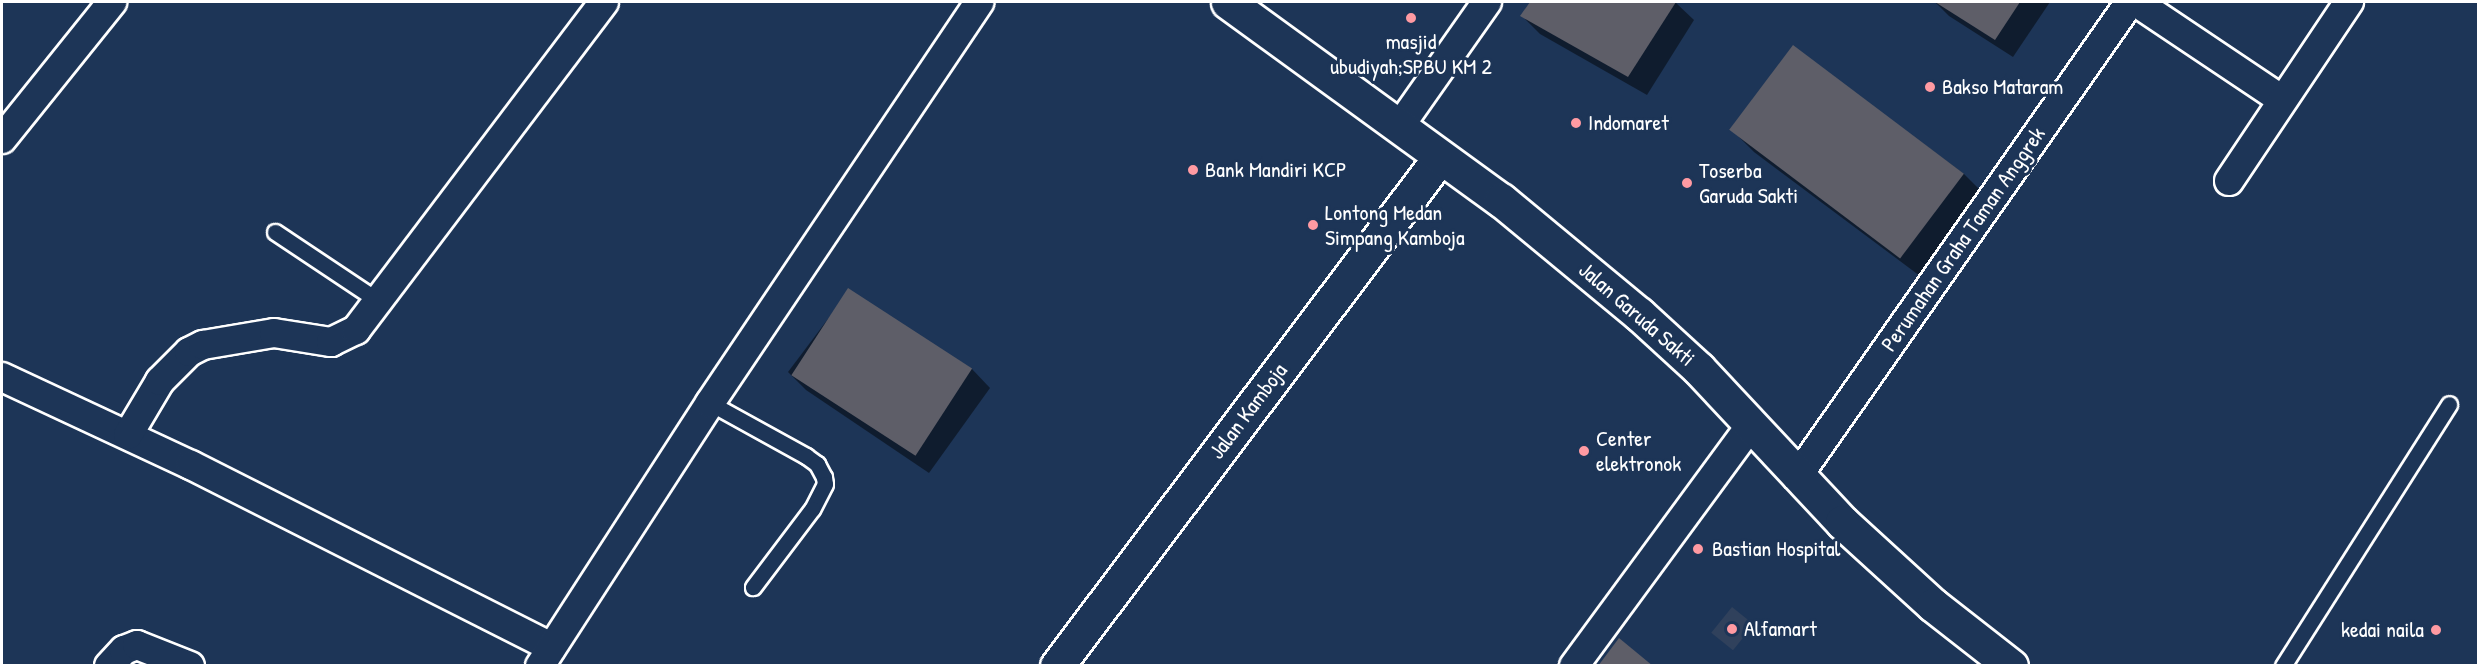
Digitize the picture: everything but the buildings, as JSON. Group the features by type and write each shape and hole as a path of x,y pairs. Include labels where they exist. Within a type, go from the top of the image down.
{"main road":[{"name":"Jalan Garuda Sakti","path":"1228,2 1501,200 1622,300 1752,423 1797,477 1933,605 2011,666"},
{"name":"Jalan Kamboja","path":"1057,666 1440,157"}],"street":[{"path":"2,139 112,2"},
{"path":"128,435 160,381 189,352 215,342 274,333 331,342 357,330 604,2"},
{"path":"2,377 128,435 546,656 710,403 979,2"},
{"path":"1398,127 1488,2"},
{"name":"Perumahan Graha Taman Anggrek","path":"1797,477 2130,2"},
{"path":"2136,2 2281,99"},
{"path":"2229,181 2281,99 2349,2"},
{"path":"1574,666 1752,423"},
{"path":"109,666 124,650 137,645 190,666"}],"lane":[{"path":"275,232 380,302"},
{"path":"710,403 806,456 817,464 824,477 825,484 812,509 753,587"},
{"path":"2283,666 2449,405"}],"shaded area":[{"name":"Alfamart","path":"1732,607 1754,625 1733,650 1711,633"}],"place":[{"name":"masjid ubudiyah;SPBU KM 2","path":"1411,18"},
{"name":"Bakso Mataram","path":"1930,87"},
{"name":"Indomaret","path":"1576,123"},
{"name":"Bank Mandiri KCP","path":"1193,170"},
{"name":"Toserba Garuda Sakti","path":"1687,183"},
{"name":"Lontong Medan Simpang Kamboja","path":"1313,225"},
{"name":"Center elektronok","path":"1584,451"},
{"name":"Bastian Hospital","path":"1698,549"},
{"name":"Alfamart","path":"1732,629"},
{"name":"kedai naila","path":"2436,630"}]}
